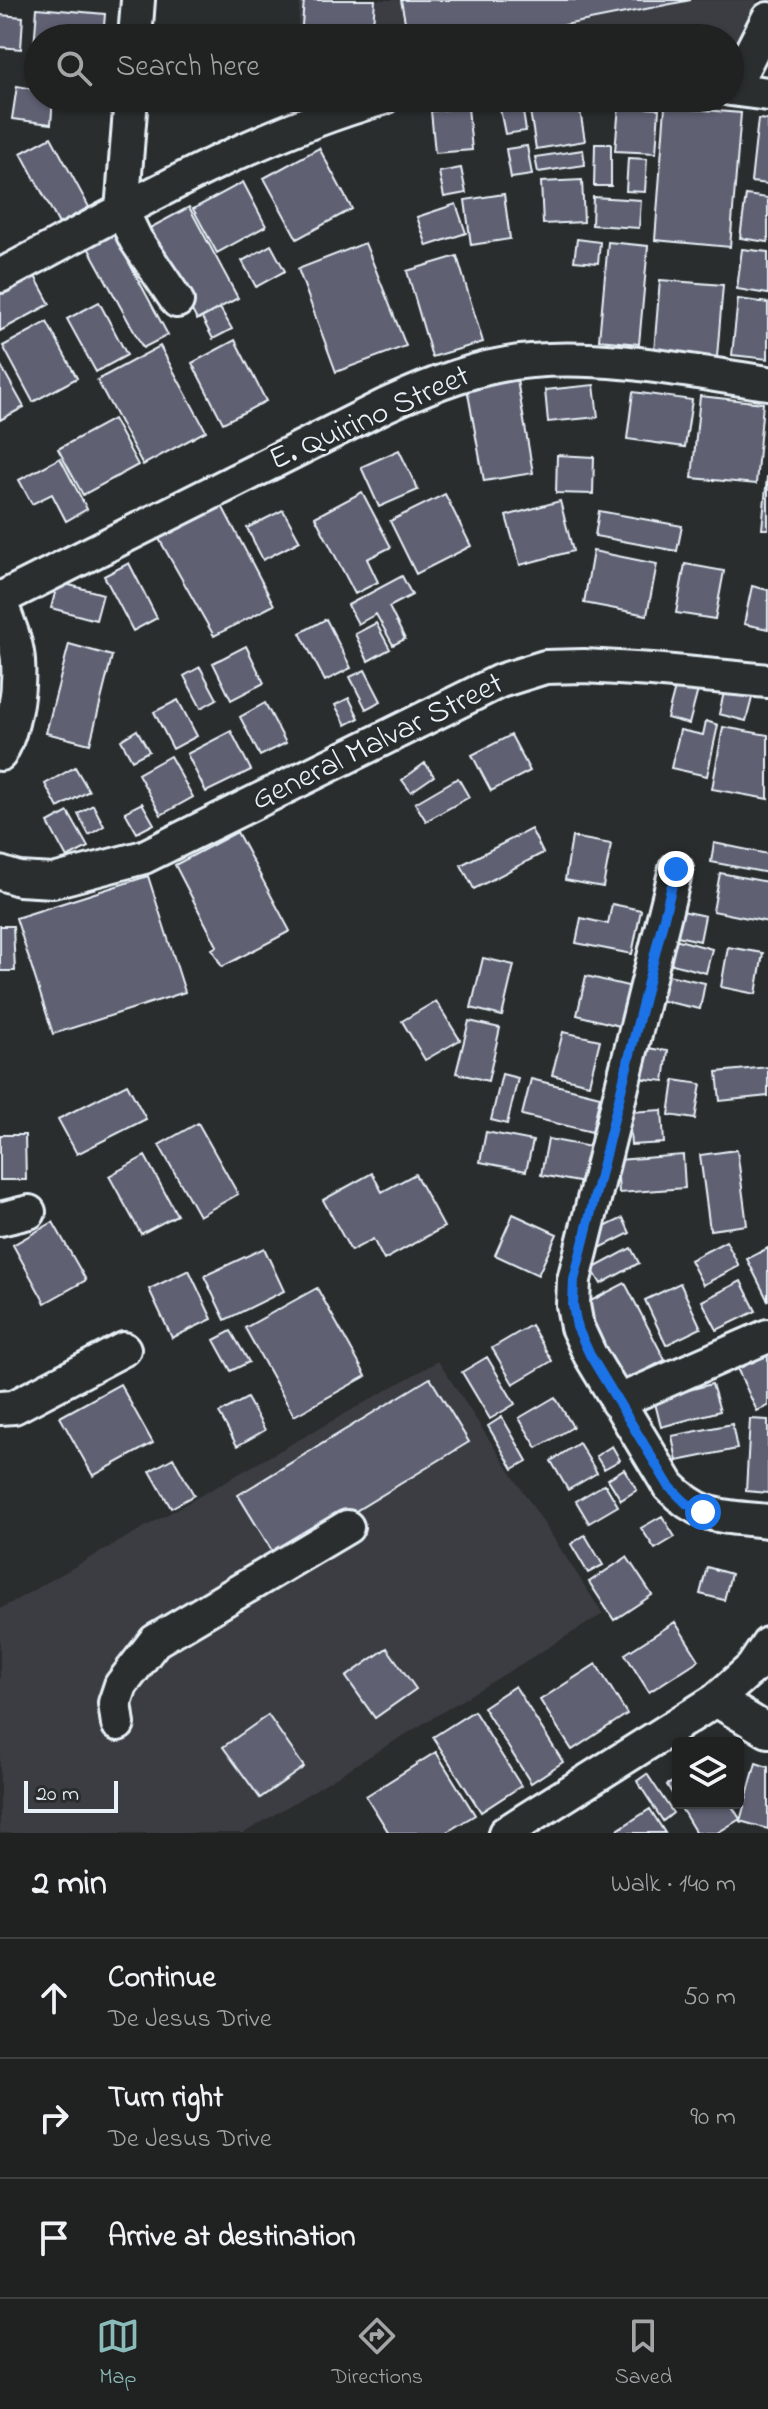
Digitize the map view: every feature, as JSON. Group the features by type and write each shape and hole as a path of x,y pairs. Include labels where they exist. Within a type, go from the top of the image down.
{"street":[{"path":"136,24 138,0"},
{"path":"744,64 768,19"},
{"path":"744,91 768,94"},
{"path":"130,112 122,211 136,240 177,301"},
{"path":"0,276 199,170 276,135 343,112"},
{"name":"E. Quirino Street","path":"0,599 386,405 431,385 486,368 531,361 578,360 630,363 768,383"},
{"path":"0,599 18,660 15,708 6,744 0,754"},
{"name":"General Malvar Street","path":"0,873 19,879 53,881 144,857 500,681 545,667 652,670 768,681"},
{"path":"676,869 574,1280 573,1305 577,1327 590,1355 669,1486 686,1503 703,1512 768,1521"},
{"path":"617,1402 768,1336"},
{"path":"0,1408 14,1407 124,1349"},
{"path":"118,1724 115,1703 121,1685 155,1641 347,1527"},
{"path":"505,1833 716,1700 752,1668 768,1644"},
{"path":"716,1700 768,1731"}],"shaded area":[{"path":"300,0 758,0 744,28 744,24 298,24"},
{"path":"438,1361 603,1614 244,1833 0,1833 0,1609"}],"building":[{"path":"304,0 375,0 373,24 302,24"},
{"path":"401,0 691,0 570,24 405,24"},
{"path":"37,8 105,14 104,24 36,24"},
{"path":"0,15 23,17 21,49 0,47"},
{"path":"17,86 24,87 24,112 52,112 51,124 12,119"},
{"path":"431,112 468,112 472,150 435,153"},
{"path":"501,112 523,112 526,131 505,134"},
{"path":"530,112 580,112 585,141 536,149"},
{"path":"618,112 659,112 656,153 615,151"},
{"path":"665,112 741,113 730,247 655,240"},
{"path":"758,119 768,120 768,184 751,182"},
{"path":"51,137 89,207 59,224 21,153"},
{"path":"595,144 611,144 611,186 594,186"},
{"path":"527,146 532,175 511,178 506,149"},
{"path":"319,148 352,209 297,239 264,178"},
{"path":"583,150 585,165 538,172 535,157"},
{"path":"628,158 647,159 645,192 626,191"},
{"path":"461,168 466,193 444,197 439,172"},
{"path":"582,180 584,222 543,224 541,182"},
{"path":"243,182 266,226 217,253 193,209"},
{"path":"504,194 510,239 471,245 465,200"},
{"path":"746,195 768,198 768,242 740,238"},
{"path":"593,197 641,200 639,228 592,225"},
{"path":"456,204 466,233 427,246 417,217"},
{"path":"189,207 238,298 197,320 148,229"},
{"path":"111,229 168,335 143,348 85,242"},
{"path":"577,239 600,242 598,263 574,261"},
{"path":"608,242 648,246 639,344 599,340"},
{"path":"365,243 406,346 336,372 298,269"},
{"path":"271,245 285,271 256,287 242,261"},
{"path":"742,249 768,252 768,294 737,289"},
{"path":"457,256 483,342 432,357 407,271"},
{"path":"31,269 50,304 0,331 0,286"},
{"path":"660,280 723,285 717,357 654,351"},
{"path":"738,299 768,303 768,359 732,355"},
{"path":"99,302 127,355 96,372 67,319"},
{"path":"220,308 232,329 213,339 202,318"},
{"path":"47,322 77,378 33,402 3,346"},
{"path":"235,340 266,401 223,423 192,363"},
{"path":"160,346 206,431 143,465 97,380"},
{"path":"0,364 24,407 0,420"},
{"path":"517,380 533,473 484,481 467,388"},
{"path":"594,385 598,417 548,422 545,390"},
{"path":"633,392 692,400 685,447 627,439"},
{"path":"700,396 763,403 756,484 692,478"},
{"path":"113,419 138,465 83,495 58,449"},
{"path":"399,450 418,490 379,507 361,467"},
{"path":"557,455 594,457 593,494 556,493"},
{"path":"60,458 87,509 66,521 52,494 32,504 19,480"},
{"path":"767,477 768,529 762,529"},
{"path":"362,492 391,547 367,559 378,582 355,594 315,517"},
{"path":"445,494 471,546 416,574 390,521"},
{"path":"560,501 573,551 520,565 506,516"},
{"path":"221,504 274,605 214,636 158,537"},
{"path":"283,510 300,541 263,560 247,528"},
{"path":"599,511 682,526 677,551 595,536"},
{"path":"593,551 657,564 647,615 584,603"},
{"path":"129,563 157,618 133,631 104,576"},
{"path":"685,564 724,571 715,619 676,613"},
{"path":"402,576 412,595 389,607 405,639 393,645 376,614 358,624 348,605"},
{"path":"58,582 103,594 96,620 51,608"},
{"path":"752,586 768,590 768,629 744,624"},
{"path":"326,619 351,668 325,681 300,633"},
{"path":"376,623 390,649 368,661 355,634"},
{"path":"69,644 112,656 90,744 46,733"},
{"path":"246,646 264,683 231,700 213,663"},
{"path":"200,667 217,699 201,708 184,676"},
{"path":"365,670 381,701 366,709 350,677"},
{"path":"676,684 698,690 689,724 667,718"},
{"path":"725,688 753,694 746,721 719,714"},
{"path":"349,698 359,718 346,725 335,705"},
{"path":"178,700 197,736 173,749 154,712"},
{"path":"265,703 286,743 260,756 240,717"},
{"path":"706,721 718,725 707,776 671,768 680,730 703,735"},
{"path":"723,727 768,735 768,799 712,789"},
{"path":"137,730 149,751 132,760 121,740"},
{"path":"231,731 251,770 206,792 187,754"},
{"path":"511,735 530,771 491,791 472,755"},
{"path":"170,756 193,797 161,815 138,774"},
{"path":"425,763 434,776 411,792 402,780"},
{"path":"75,767 89,791 58,808 45,784"},
{"path":"458,778 469,797 426,821 415,803"},
{"path":"142,803 154,824 137,833 125,812"},
{"path":"93,805 104,826 89,835 78,814"},
{"path":"68,812 88,847 67,858 48,823"},
{"path":"531,829 543,853 474,889 461,865"},
{"path":"237,832 290,931 222,967 212,949 217,946 175,865"},
{"path":"572,837 611,844 603,887 565,880"},
{"path":"714,843 768,854 768,873 711,862"},
{"path":"720,873 768,882 768,922 713,911"},
{"path":"148,876 185,992 53,1034 16,918"},
{"path":"612,904 641,910 632,954 576,943 581,918 608,924"},
{"path":"678,910 705,916 700,941 673,935"},
{"path":"0,926 13,926 15,971 0,971"},
{"path":"675,939 712,949 706,973 669,963"},
{"path":"728,947 763,953 756,994 721,987"},
{"path":"483,958 514,965 502,1016 471,1008"},
{"path":"659,973 705,983 700,1009 654,999"},
{"path":"586,976 632,987 623,1027 577,1015"},
{"path":"436,1001 460,1040 425,1060 402,1021"},
{"path":"469,1021 500,1028 488,1081 456,1073"},
{"path":"563,1032 600,1040 589,1084 552,1075"},
{"path":"641,1047 668,1051 664,1081 637,1078"},
{"path":"768,1067 768,1096 720,1101 717,1072"},
{"path":"502,1074 518,1078 507,1124 491,1120"},
{"path":"531,1079 600,1096 592,1132 522,1115"},
{"path":"674,1080 701,1084 695,1119 669,1115"},
{"path":"127,1084 146,1119 77,1154 58,1119"},
{"path":"662,1110 664,1143 631,1145 629,1112"},
{"path":"198,1123 238,1194 199,1216 159,1145"},
{"path":"486,1132 533,1141 526,1171 480,1162"},
{"path":"0,1135 25,1135 26,1180 0,1180"},
{"path":"548,1139 591,1147 584,1183 541,1175"},
{"path":"737,1150 747,1225 710,1230 700,1155"},
{"path":"683,1155 685,1188 619,1193 617,1160"},
{"path":"145,1156 177,1215 141,1234 109,1176"},
{"path":"372,1173 382,1192 415,1174 444,1227 384,1260 373,1239 351,1251 323,1200"},
{"path":"513,1214 557,1234 538,1275 495,1255"},
{"path":"623,1218 630,1233 598,1249 590,1234"},
{"path":"53,1222 86,1280 45,1303 13,1245"},
{"path":"726,1241 739,1266 703,1285 690,1260"},
{"path":"264,1248 284,1291 225,1320 204,1276"},
{"path":"631,1248 639,1263 601,1284 592,1269"},
{"path":"768,1248 768,1301 747,1259"},
{"path":"189,1270 212,1319 172,1338 149,1289"},
{"path":"741,1281 756,1311 717,1330 702,1301"},
{"path":"625,1283 665,1360 621,1383 581,1306"},
{"path":"680,1283 701,1328 666,1345 645,1300"},
{"path":"317,1288 366,1376 294,1416 245,1328"},
{"path":"531,1325 552,1361 513,1384 492,1348"},
{"path":"231,1331 249,1362 231,1371 214,1340"},
{"path":"765,1350 768,1358 768,1406 757,1411 735,1364"},
{"path":"487,1357 515,1404 490,1419 462,1372"},
{"path":"430,1378 469,1442 277,1559 238,1495"},
{"path":"120,1384 153,1443 93,1476 60,1417"},
{"path":"712,1384 720,1411 661,1427 654,1399"},
{"path":"555,1397 573,1427 537,1448 519,1418"},
{"path":"247,1398 265,1430 237,1446 219,1413"},
{"path":"502,1417 527,1461 513,1469 488,1426"},
{"path":"750,1419 768,1420 768,1493 746,1491"},
{"path":"732,1424 737,1449 677,1461 672,1436"},
{"path":"579,1443 597,1473 568,1490 551,1461"},
{"path":"612,1446 620,1460 604,1469 596,1456"},
{"path":"173,1458 194,1495 171,1508 150,1471"},
{"path":"624,1469 637,1490 621,1500 608,1479"},
{"path":"605,1484 618,1506 589,1523 576,1501"},
{"path":"662,1516 675,1537 655,1549 641,1528"},
{"path":"585,1535 603,1565 588,1573 571,1544"},
{"path":"627,1557 652,1595 614,1620 589,1582"},
{"path":"707,1567 731,1574 724,1600 700,1594"},
{"path":"675,1622 699,1660 649,1692 625,1654"},
{"path":"387,1648 416,1689 375,1718 346,1677"},
{"path":"596,1664 627,1714 572,1750 540,1700"},
{"path":"515,1686 563,1762 531,1783 483,1707"},
{"path":"474,1711 521,1786 481,1812 433,1737"},
{"path":"268,1715 304,1767 260,1798 223,1747"},
{"path":"436,1752 475,1815 445,1833 389,1833 366,1796"},
{"path":"756,1763 768,1767 768,1829 740,1821"},
{"path":"647,1774 673,1813 663,1821 637,1781"},
{"path":"650,1809 665,1833 613,1833"},
{"path":"682,1809 734,1809 740,1819 717,1833 696,1833"}],"route":[{"path":"676,869 574,1280 573,1305 577,1327 590,1355 669,1486 686,1503 703,1512"}]}
